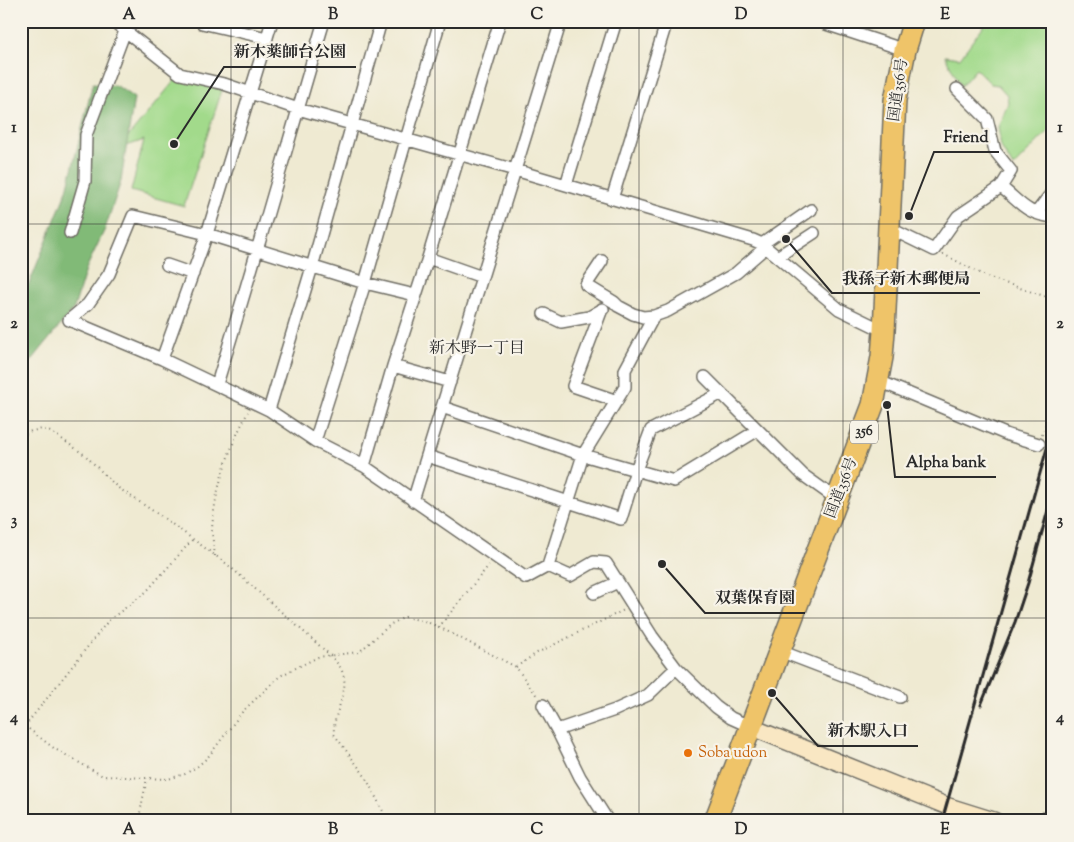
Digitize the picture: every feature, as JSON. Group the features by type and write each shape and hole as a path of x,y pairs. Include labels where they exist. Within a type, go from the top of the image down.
{"highway":[{"name":"国道356号","path":"715,821 867,425 879,381 884,331 895,100 905,50 914,21"}],"street":[{"path":"113,21 180,74 224,84 298,109 515,170 764,246 839,309 884,331"},
{"path":"162,359 207,234 272,21"},
{"path":"217,384 324,21"},
{"path":"269,410 312,267 381,21"},
{"path":"315,441 365,283 440,21"},
{"path":"413,501 561,21"},
{"path":"566,185 616,21"},
{"path":"612,199 665,27 646,21"},
{"path":"826,21 826,24 905,50"},
{"path":"364,466 393,366 428,258 497,22"},
{"path":"202,23 267,38"},
{"path":"70,233 85,181 86,135 125,31"},
{"path":"889,228 934,250 958,216 1001,187 1011,171 995,151 987,119 957,89"},
{"path":"1001,187 1017,199 1026,209 1053,217"},
{"path":"1036,213 1053,192"},
{"path":"602,261 586,285 633,314 643,317 654,316 668,311 736,273 764,246 811,210"},
{"path":"415,296 365,283 207,234 133,216 109,274 88,304 69,320 162,359 269,410 315,441 364,466 526,578 548,566 583,455 625,387 626,370 654,316"},
{"path":"777,257 814,233"},
{"path":"428,258 482,277"},
{"path":"166,265 193,274"},
{"path":"544,314 561,322 589,318 614,302"},
{"path":"602,309 573,386 617,401"},
{"path":"393,366 450,382"},
{"path":"705,378 803,475 838,500"},
{"path":"879,381 1008,435 1039,444"},
{"path":"427,456 621,519 636,470 652,430 720,394"},
{"path":"442,408 583,455 674,481 758,430"},
{"path":"548,566 570,576 594,562 606,563 652,636 676,668 716,708 732,718 947,806 995,821"},
{"path":"594,593 618,582"},
{"path":"780,651 900,697"},
{"path":"557,730 615,710 648,695 676,668"},
{"path":"543,705 580,778 608,821"},
{"path":"1044,821 1053,818"}],"path":[{"path":"934,250 987,277 1053,299"},
{"path":"215,556 212,531 213,521 225,464 234,438 253,401"},
{"path":"1039,444 1053,404"},
{"path":"21,436 31,431 42,429 53,433 85,455 117,487 215,556 330,655 342,670 345,683 333,726 334,734 365,776 388,821"},
{"path":"25,726 108,621 146,592 193,539"},
{"path":"439,627 495,557"},
{"path":"516,667 537,652 632,605"},
{"path":"21,723 55,749 103,776 168,779 186,774 208,757 243,711 280,676 318,657 359,652 391,624 406,617 424,620 516,667 543,705"},
{"path":"135,821 140,813 147,778"}],"green space":[{"path":"987,21 1053,21 1053,126 1013,167 1001,147 998,127 1008,103 1007,95 998,85 991,84 976,69 961,86 945,56 960,58"},
{"path":"180,74 224,84 184,206 131,191 144,140 118,149"},
{"path":"93,83 117,86 134,98 121,181 105,229 86,269 74,308 21,374 21,291 29,284 67,190"}],"railway":[{"path":"942,821 1053,427"},
{"path":"981,705 1015,622 1028,583 1053,492"}],"place":[{"name":"新木薬師台公園","path":"174,144"},
{"name":"Friend","path":"909,216"},
{"name":"我孫子新木郵便局","path":"786,239"},
{"name":"Alpha bank","path":"887,405"},
{"name":"双葉保育園","path":"662,564"},
{"name":"新木駅入口","path":"772,693"},
{"name":"Soba udon","path":"688,753"}],"district":[{"name":"新木野一丁目","path":"477,349"}]}
